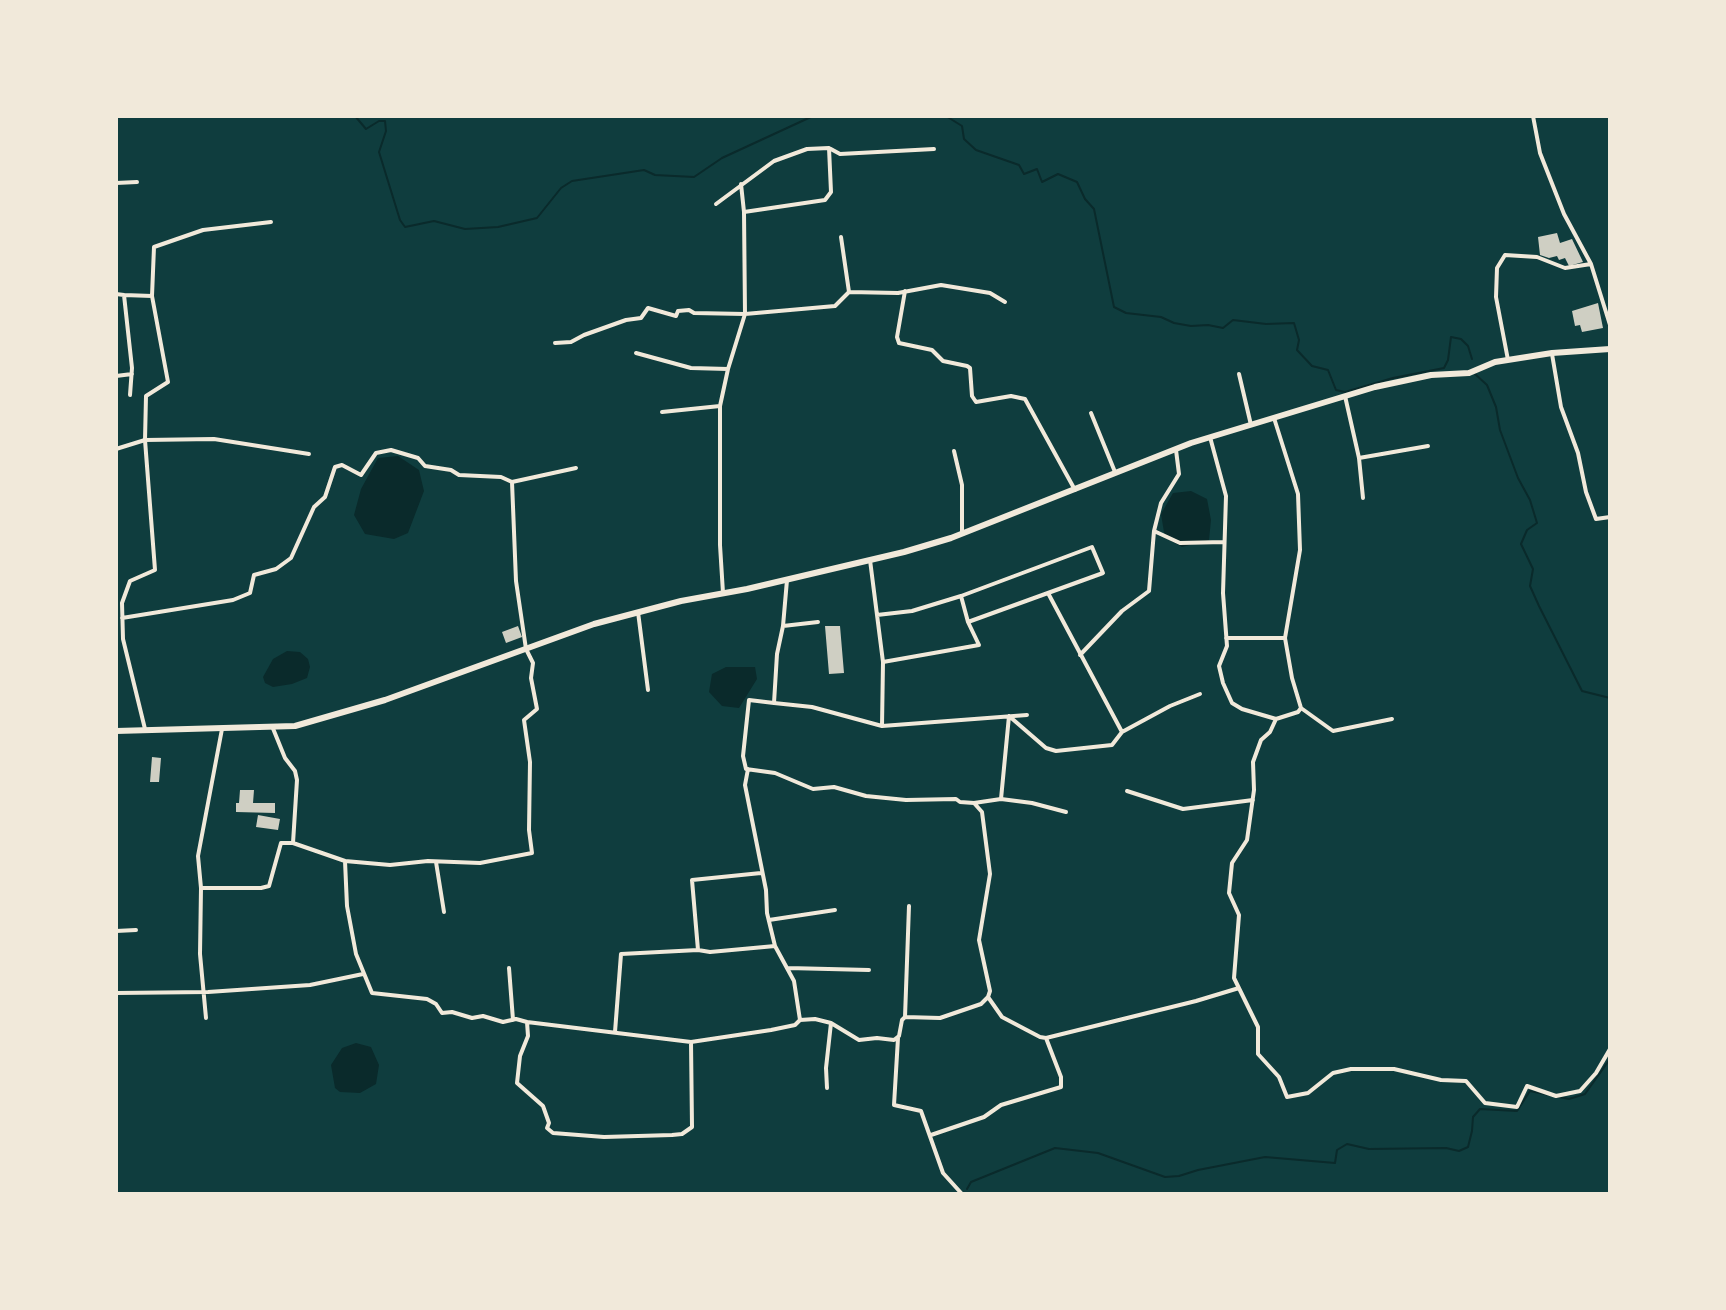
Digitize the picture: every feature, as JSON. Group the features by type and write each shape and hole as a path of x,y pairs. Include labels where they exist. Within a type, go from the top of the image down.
{"main road":[{"path":"116,731 295,726 385,700 594,624 870,560 962,534 1176,448 1345,396 1431,375 1469,373 1495,362 1552,353 1610,349"}],"street":[{"path":"1533,116 1540,153 1564,214 1591,264 1610,325"},
{"path":"716,204 774,161 807,149 829,148 840,154 907,148 934,149"},
{"path":"744,212 825,200 831,192 829,148"},
{"path":"116,183 137,182"},
{"path":"723,593 720,406 745,314 741,184"},
{"path":"145,729 123,639 122,603 130,581 155,570 145,440 146,396 168,382 152,296 154,247 203,230 271,222"},
{"path":"841,237 849,292"},
{"path":"1508,360 1496,297 1497,268 1505,255 1537,257 1565,268 1591,264"},
{"path":"555,343 571,342 612,325 641,318 648,308 676,316 678,311 689,310 694,313 745,314 835,306 849,292 905,291 941,285 990,293 1005,302"},
{"path":"905,291 897,337 899,343 932,350 943,361 970,368 972,396 976,402 1011,396 1025,399 1075,490"},
{"path":"116,294 152,296"},
{"path":"124,295 132,374 130,395"},
{"path":"636,353 691,368 728,369"},
{"path":"1552,353 1561,407 1578,453 1586,492 1596,519 1610,517"},
{"path":"116,376 132,374"},
{"path":"1239,374 1251,425"},
{"path":"1345,396 1359,458 1363,498"},
{"path":"662,412 720,406"},
{"path":"1091,413 1115,472"},
{"path":"1274,418 1298,494 1300,550 1285,638 1301,708 1333,731 1392,719"},
{"path":"1210,437 1225,485 1227,646 1219,666 1223,683 1232,703 1242,709 1276,719 1298,712 1301,708"},
{"path":"116,449 145,440 214,439 309,454"},
{"path":"1359,458 1428,446"},
{"path":"1080,655 1122,611 1149,591 1154,531 1161,503 1179,474 1176,448"},
{"path":"122,618 233,600 250,593 254,575 276,569 291,558 314,507 325,497 335,467 342,465 361,475 376,453 391,450 418,458 425,466 451,470 459,475 501,477 512,482 576,468"},
{"path":"954,451 962,485 962,534"},
{"path":"201,888 269,886 281,843 293,843 345,861 390,865 480,863 532,853 529,830 530,762 524,720 537,709 531,678 533,663 526,649 516,581 512,482"},
{"path":"1154,531 1180,543 1224,542"},
{"path":"877,615 912,611 961,596 1092,547 1103,573 968,622"},
{"path":"870,560 883,662 882,726"},
{"path":"774,703 787,580"},
{"path":"1048,593 1122,732"},
{"path":"883,662 979,645 961,596"},
{"path":"638,612 648,690"},
{"path":"783,626 818,622"},
{"path":"1226,638 1285,638"},
{"path":"1009,716 1046,748 1056,751 1112,745 1122,732 1200,694"},
{"path":"1027,715 882,726 812,707 749,700 744,764 748,769 775,773 813,789 834,787 866,796 916,800 949,799 974,803 1001,799 1066,812"},
{"path":"1001,799 1009,716"},
{"path":"1276,719 1270,732 1261,740 1253,762 1253,800 1247,840 1232,863 1229,893 1239,915 1234,978 1258,1027 1258,1054 1279,1077 1287,1097 1308,1093 1333,1073 1351,1069 1394,1069 1441,1080 1466,1081 1485,1103 1517,1107 1527,1086 1556,1096 1580,1091 1596,1073 1610,1049"},
{"path":"272,726 297,780 293,843"},
{"path":"206,1018 200,954 198,856 223,727"},
{"path":"748,769 745,785 769,920 775,946 794,981 800,1020"},
{"path":"1127,791 1183,809 1253,800"},
{"path":"974,803 984,819 990,861 990,879 979,940 987,967 988,997 1002,1017 1046,1038 1239,988"},
{"path":"345,861 349,920 363,974 372,993 378,996 427,999 442,1013 452,1012 472,1018 483,1016 503,1022 513,1020 691,1042 771,1030 795,1025 800,1020 815,1019 831,1023 859,1040 894,1040 899,1036"},
{"path":"436,862 444,912"},
{"path":"698,950 692,880 761,873"},
{"path":"909,906 905,1017 899,1036 894,1105 921,1111 943,1173 962,1194"},
{"path":"769,920 835,910"},
{"path":"116,931 136,930"},
{"path":"615,1032 621,954 710,952 775,946"},
{"path":"509,968 513,1020"},
{"path":"788,968 869,970"},
{"path":"116,993 203,992 310,985 363,974"},
{"path":"905,1017 940,1018 981,1004 988,997"},
{"path":"527,1022 528,1036 520,1056 517,1083 543,1106 549,1123 547,1128 553,1133 682,1134 692,1127 691,1042"},
{"path":"827,1088 831,1023"},
{"path":"931,1135 984,1117 1010,1102 1061,1087 1061,1077 1046,1038"}],"water":[{"path":"398,456 419,470 424,491 408,533 394,539 365,534 354,515 361,489 378,458"},
{"path":"1191,491 1207,499 1211,520 1209,540 1182,547 1165,538 1161,514 1173,493"},
{"path":"287,651 300,652 308,659 310,667 307,678 273,687 265,683 263,677 273,659"},
{"path":"726,667 755,667 757,679 739,708 722,706 709,692 712,674"},
{"path":"356,1043 371,1047 379,1065 376,1084 360,1093 340,1092 335,1088 331,1065 342,1048"}],"building":[{"path":"1557,233 1560,243 1572,239 1583,262 1569,266 1565,258 1559,260 1557,256 1549,258 1540,255 1538,237"},
{"path":"1598,303 1603,328 1582,332 1580,325 1575,326 1572,311"},
{"path":"518,626 522,637 506,643 502,632"},
{"path":"825,626 840,626 844,673 829,674"},
{"path":"152,757 161,758 159,782 150,782"},
{"path":"240,790 254,790 253,803 275,803 275,813 236,812"},
{"path":"258,815 280,819 278,830 256,827"}],"waterway":[{"path":"355,116 366,129 385,121 386,131 379,152 400,220 405,227 434,221 465,229 498,227 537,218 561,188 572,181 644,170 655,175 694,177 722,158 813,116"},
{"path":"946,116 962,126 964,139 976,150 1019,165 1024,174 1037,169 1042,182 1058,174 1077,182 1094,209 1114,307 1126,313 1161,317 1191,326 1223,328 1233,320 1294,323 1299,340 1297,350 1312,366 1328,370 1336,390 1345,392 1444,368 1451,337 1461,339 1468,346 1472,359"},
{"path":"1475,374 1487,385 1496,407 1500,430 1537,523 1527,530 1521,544 1533,569 1530,586 1582,691 1610,698"},
{"path":"967,1189 971,1182 1055,1148 1098,1153 1165,1177 1265,1157 1335,1163 1337,1150 1347,1144 1369,1149 1446,1148 1459,1151 1468,1147 1473,1117 1480,1109 1517,1111 1530,1091 1569,1099 1585,1094 1610,1059"}]}
